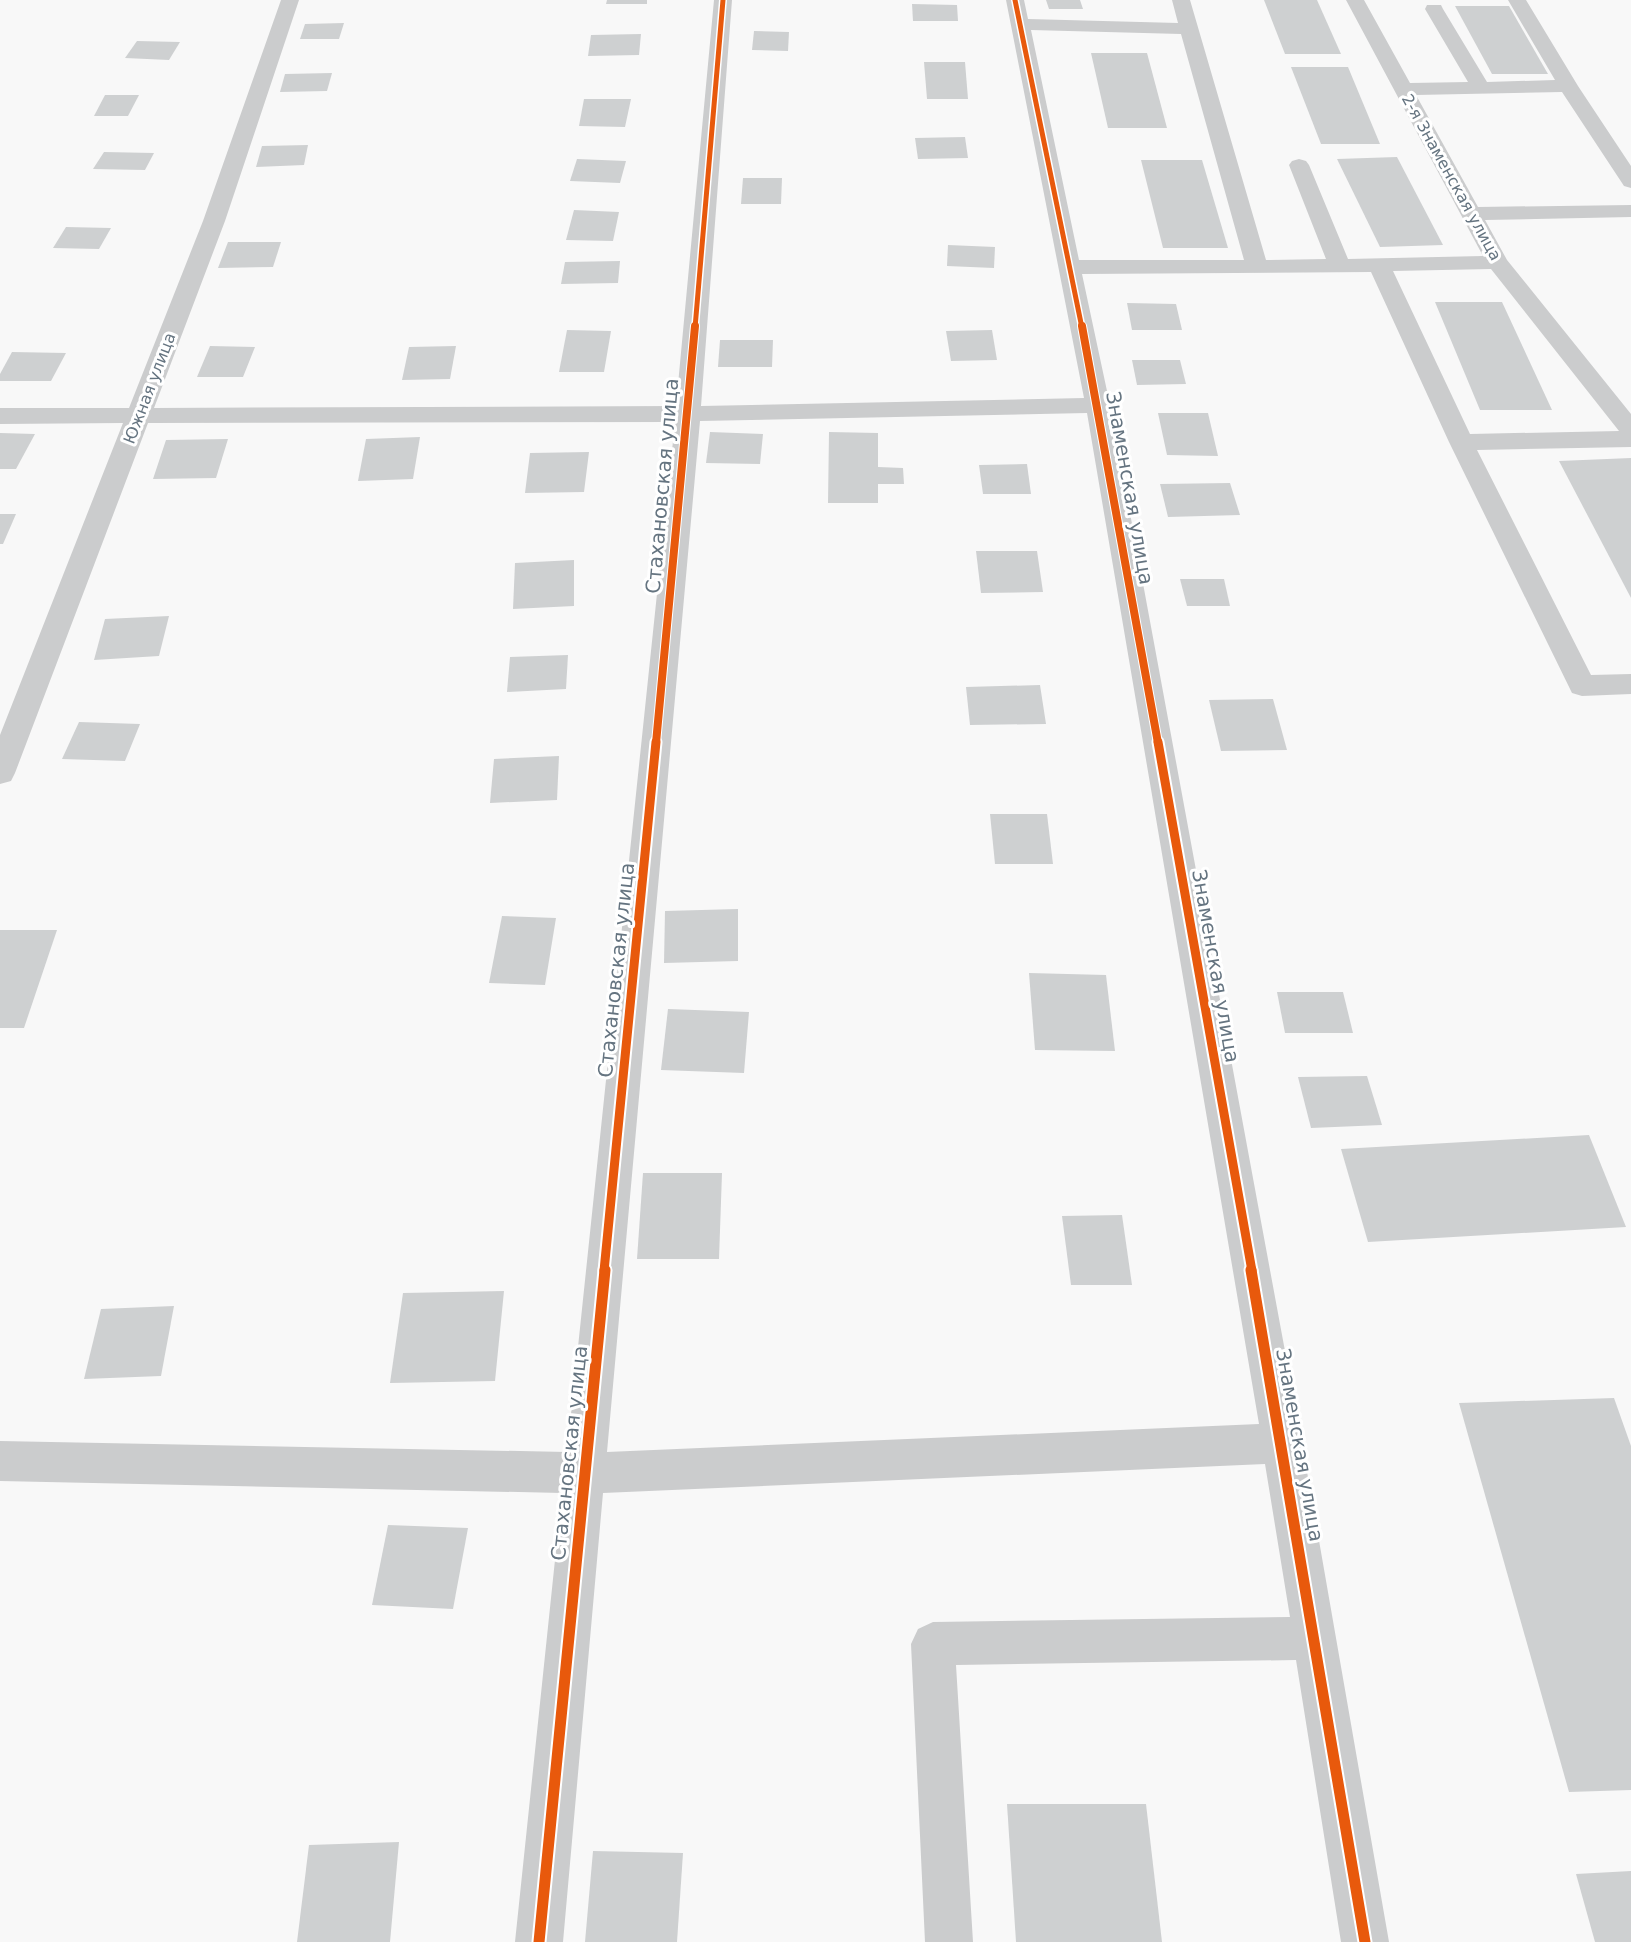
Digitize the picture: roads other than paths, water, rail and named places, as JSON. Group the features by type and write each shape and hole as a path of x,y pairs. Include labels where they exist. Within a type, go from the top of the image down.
{"street":[{"name":"Южная улица","path":"0,772 214,221 290,0"},
{"name":"Стахановская улица","path":"539,1942 688,414 723,0"},
{"path":"1181,0 1257,266"},
{"name":"2-я Знаменская улица","path":"1355,0 1497,262 1631,430"},
{"path":"1517,0 1568,86 1631,182"},
{"path":"1434,9 1481,88"},
{"path":"1017,12 1190,29"},
{"name":"Знаменская улица","path":"1017,12 1098,405 1282,1443 1365,1942"},
{"path":"1404,89 1568,86"},
{"path":"1299,165 1340,266"},
{"path":"1471,214 1631,211"},
{"path":"1069,267 1340,266 1497,262"},
{"path":"1378,265 1461,442 1582,686 1631,684"},
{"path":"0,416 688,414 1098,405"},
{"path":"1461,442 1631,439"},
{"path":"0,1461 585,1473 1282,1443"},
{"path":"949,1942 933,1644 1315,1638"}]}
